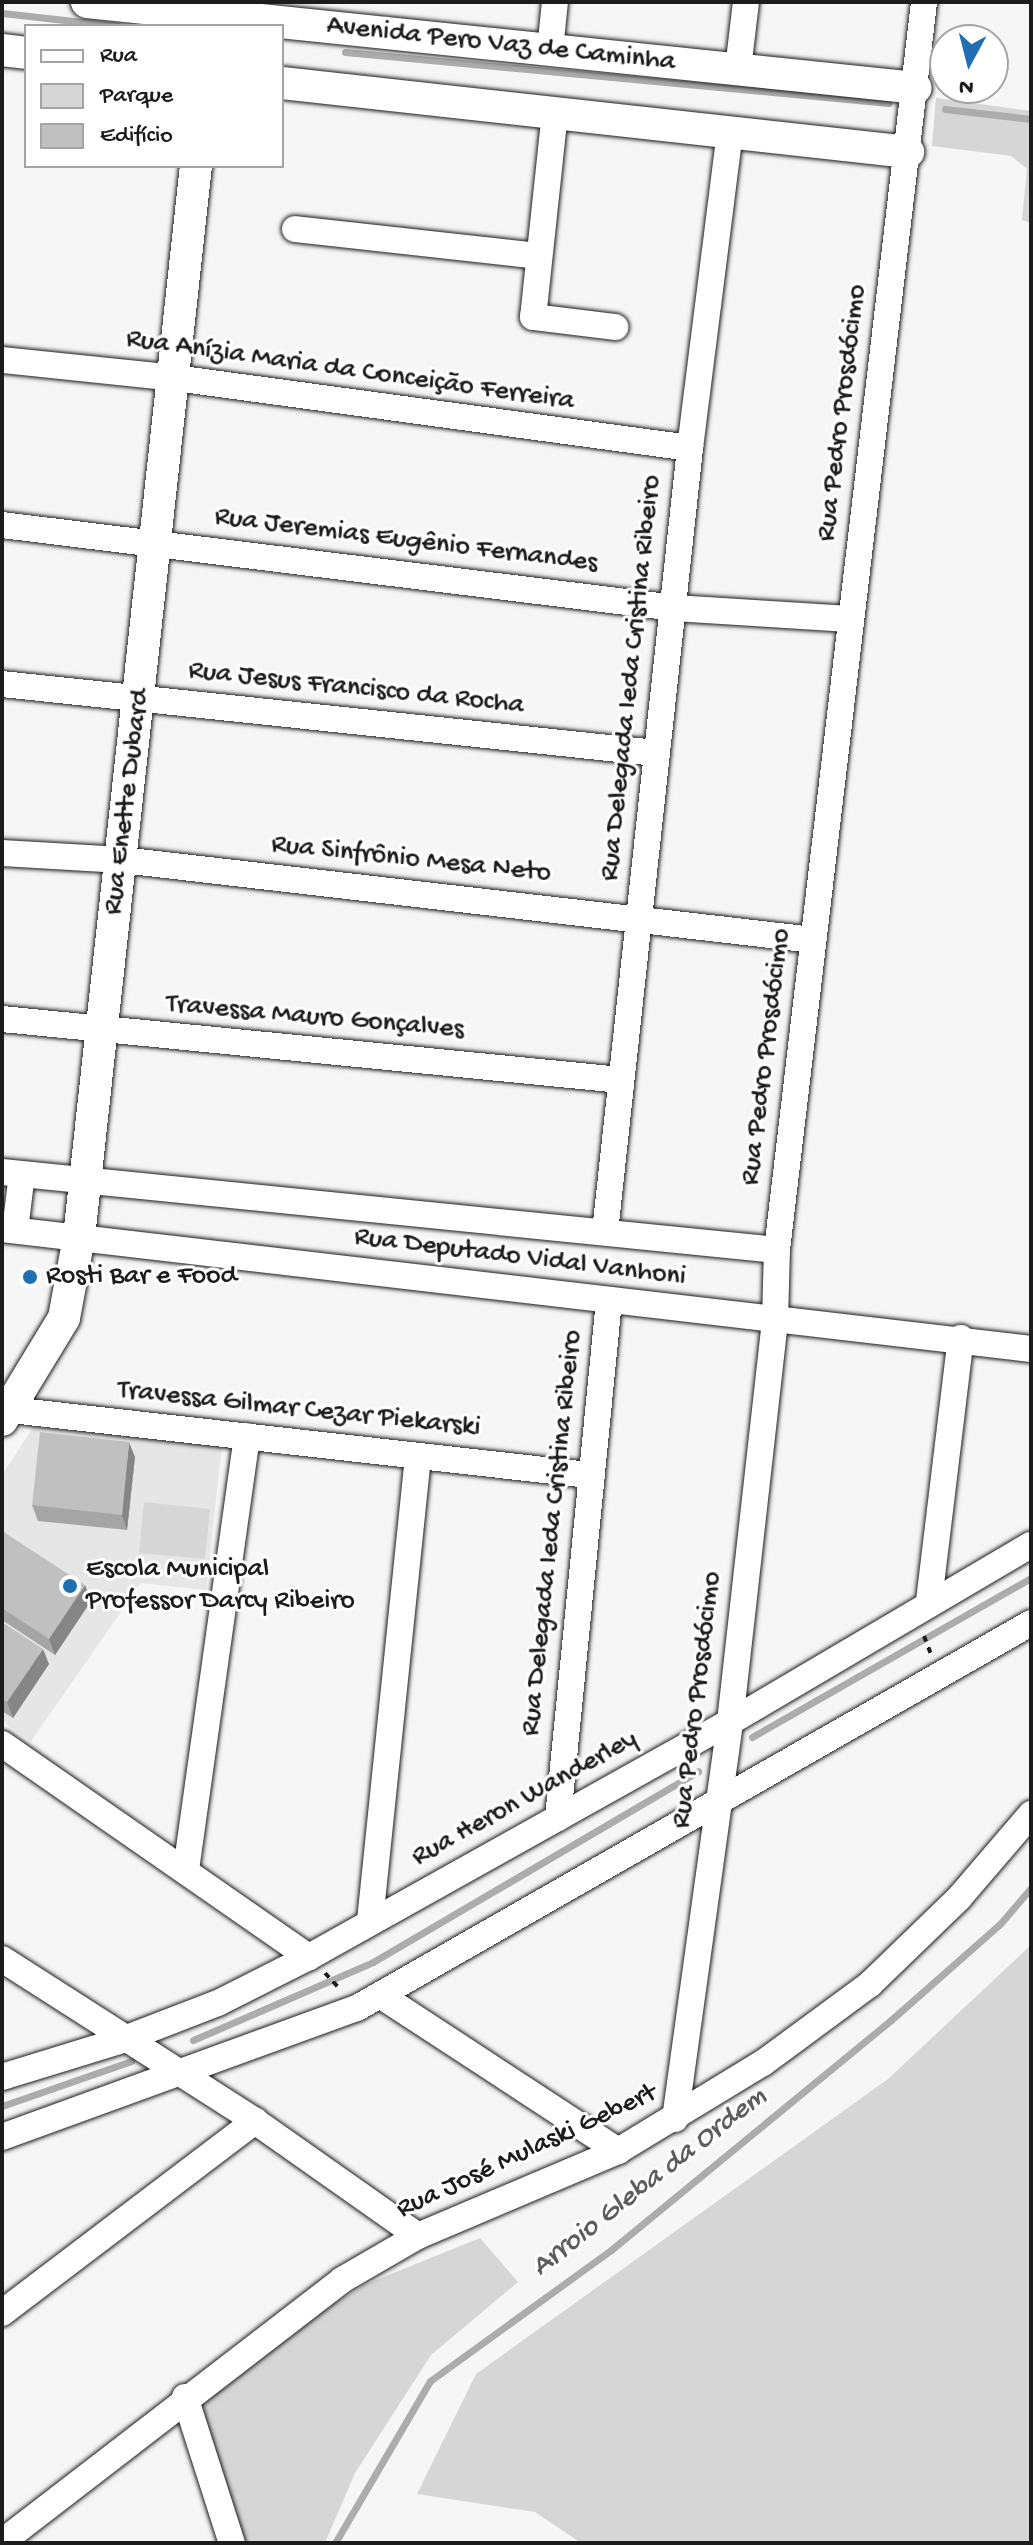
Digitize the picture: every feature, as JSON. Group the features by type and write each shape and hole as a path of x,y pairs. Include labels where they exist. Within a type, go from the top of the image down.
{"street":[{"name":"Avenida Pero Vaz de Caminha","path":"87,2 916,88"},
{"path":"550,50 555,2"},
{"path":"738,69 746,2"},
{"name":"Rua Pedro Prosdócimo","path":"675,2119 730,1722 775,1320 777,1250 924,2"},
{"path":"2,50 24,53"},
{"path":"284,83 908,152"},
{"path":"555,112 533,317 615,327"},
{"name":"Rua Delegada Ieda Cristina Ribeiro","path":"605,1232 690,448 730,131"},
{"name":"Rua Enette Dubard","path":"4,1413 64,1318 79,1237 141,697 196,168"},
{"path":"295,229 539,256"},
{"name":"Rua Anízia Maria da Conceição Ferreira","path":"2,360 175,378 690,448"},
{"name":"Rua Jeremias Eugênio Fernandes","path":"2,525 158,541 675,608 849,619"},
{"name":"Rua Jesus Francisco da Rocha","path":"2,684 656,753"},
{"name":"Rua Sinfrônio Mesa Neto","path":"2,853 122,860 638,917 813,940"},
{"name":"Travessa Mauro Gonçalves","path":"2,1019 621,1080"},
{"path":"8,1229 12,1173"},
{"name":"Rua Deputado Vidal Vanhoni","path":"12,1173 777,1250"},
{"name":"Rua Deputado Vidal Vanhoni","path":"8,1229 775,1320 961,1338 1031,1349"},
{"name":"Rua Delegada Ieda Cristina Ribeiro","path":"558,1818 589,1475 609,1301"},
{"path":"929,1601 961,1338"},
{"name":"Travessa Gilmar Cezar Piekarski","path":"4,1413 247,1436 589,1475"},
{"path":"186,1870 247,1436"},
{"path":"370,1921 418,1456"},
{"name":"Rua Heron Wanderley","path":"2,2077 122,2040 315,1962 370,1921 730,1722 929,1601 1031,1545"},
{"path":"2,2137 178,2074 380,1995 718,1799 1031,1623"},
{"path":"2,1744 315,1962"},
{"name":"Rua José Mulaski Gebert","path":"2,2542 185,2397 342,2280 418,2236 618,2151 763,2063 870,1984 959,1898 1031,1814"},
{"path":"2,1959 122,2040 255,2121 418,2236"},
{"path":"380,1995 618,2151"},
{"path":"2,2313 255,2121"},
{"path":"185,2397 232,2543"}],"path":[{"path":"923,1633 933,1660"},
{"path":"315,1962 348,1998"}],"shaded area":[{"name":"Escola Municipal Professor Darcy Ribeiro","path":"34,1426 222,1446 206,1590 141,1583 31,1741 2,1721 2,1475"}],"green space":[{"path":"936,104 980,104 1031,111 1031,223 1022,220 1027,169 1011,156 932,146"},
{"path":"144,1502 210,1509 205,1559 139,1553"},
{"path":"1031,1945 1031,2543 581,2543 535,2512 417,2494 476,2374 888,2079"},
{"path":"480,2238 518,2282 431,2355 355,2473 325,2543 238,2543 196,2409 292,2330 364,2285"}],"building":[{"path":"40,1432 129,1442 122,1515 32,1505"},
{"path":"2,1531 85,1585 49,1639 2,1608"},
{"path":"2,1622 43,1649 7,1702 2,1699"}],"waterway":[{"path":"2,13 100,24"},
{"path":"345,52 889,103"},
{"path":"945,109 1031,119"},
{"path":"752,1737 1031,1578"},
{"path":"193,2040 373,1962 698,1771"},
{"name":"Arroio Gleba da Ordem","path":"335,2543 430,2381 611,2250 891,2020 1000,1924 1031,1888"},
{"path":"2,2106 131,2061"}],"place":[{"name":"Rosti Bar e Food","path":"30,1277"},
{"name":"Escola Municipal Professor Darcy Ribeiro","path":"70,1586"}]}
